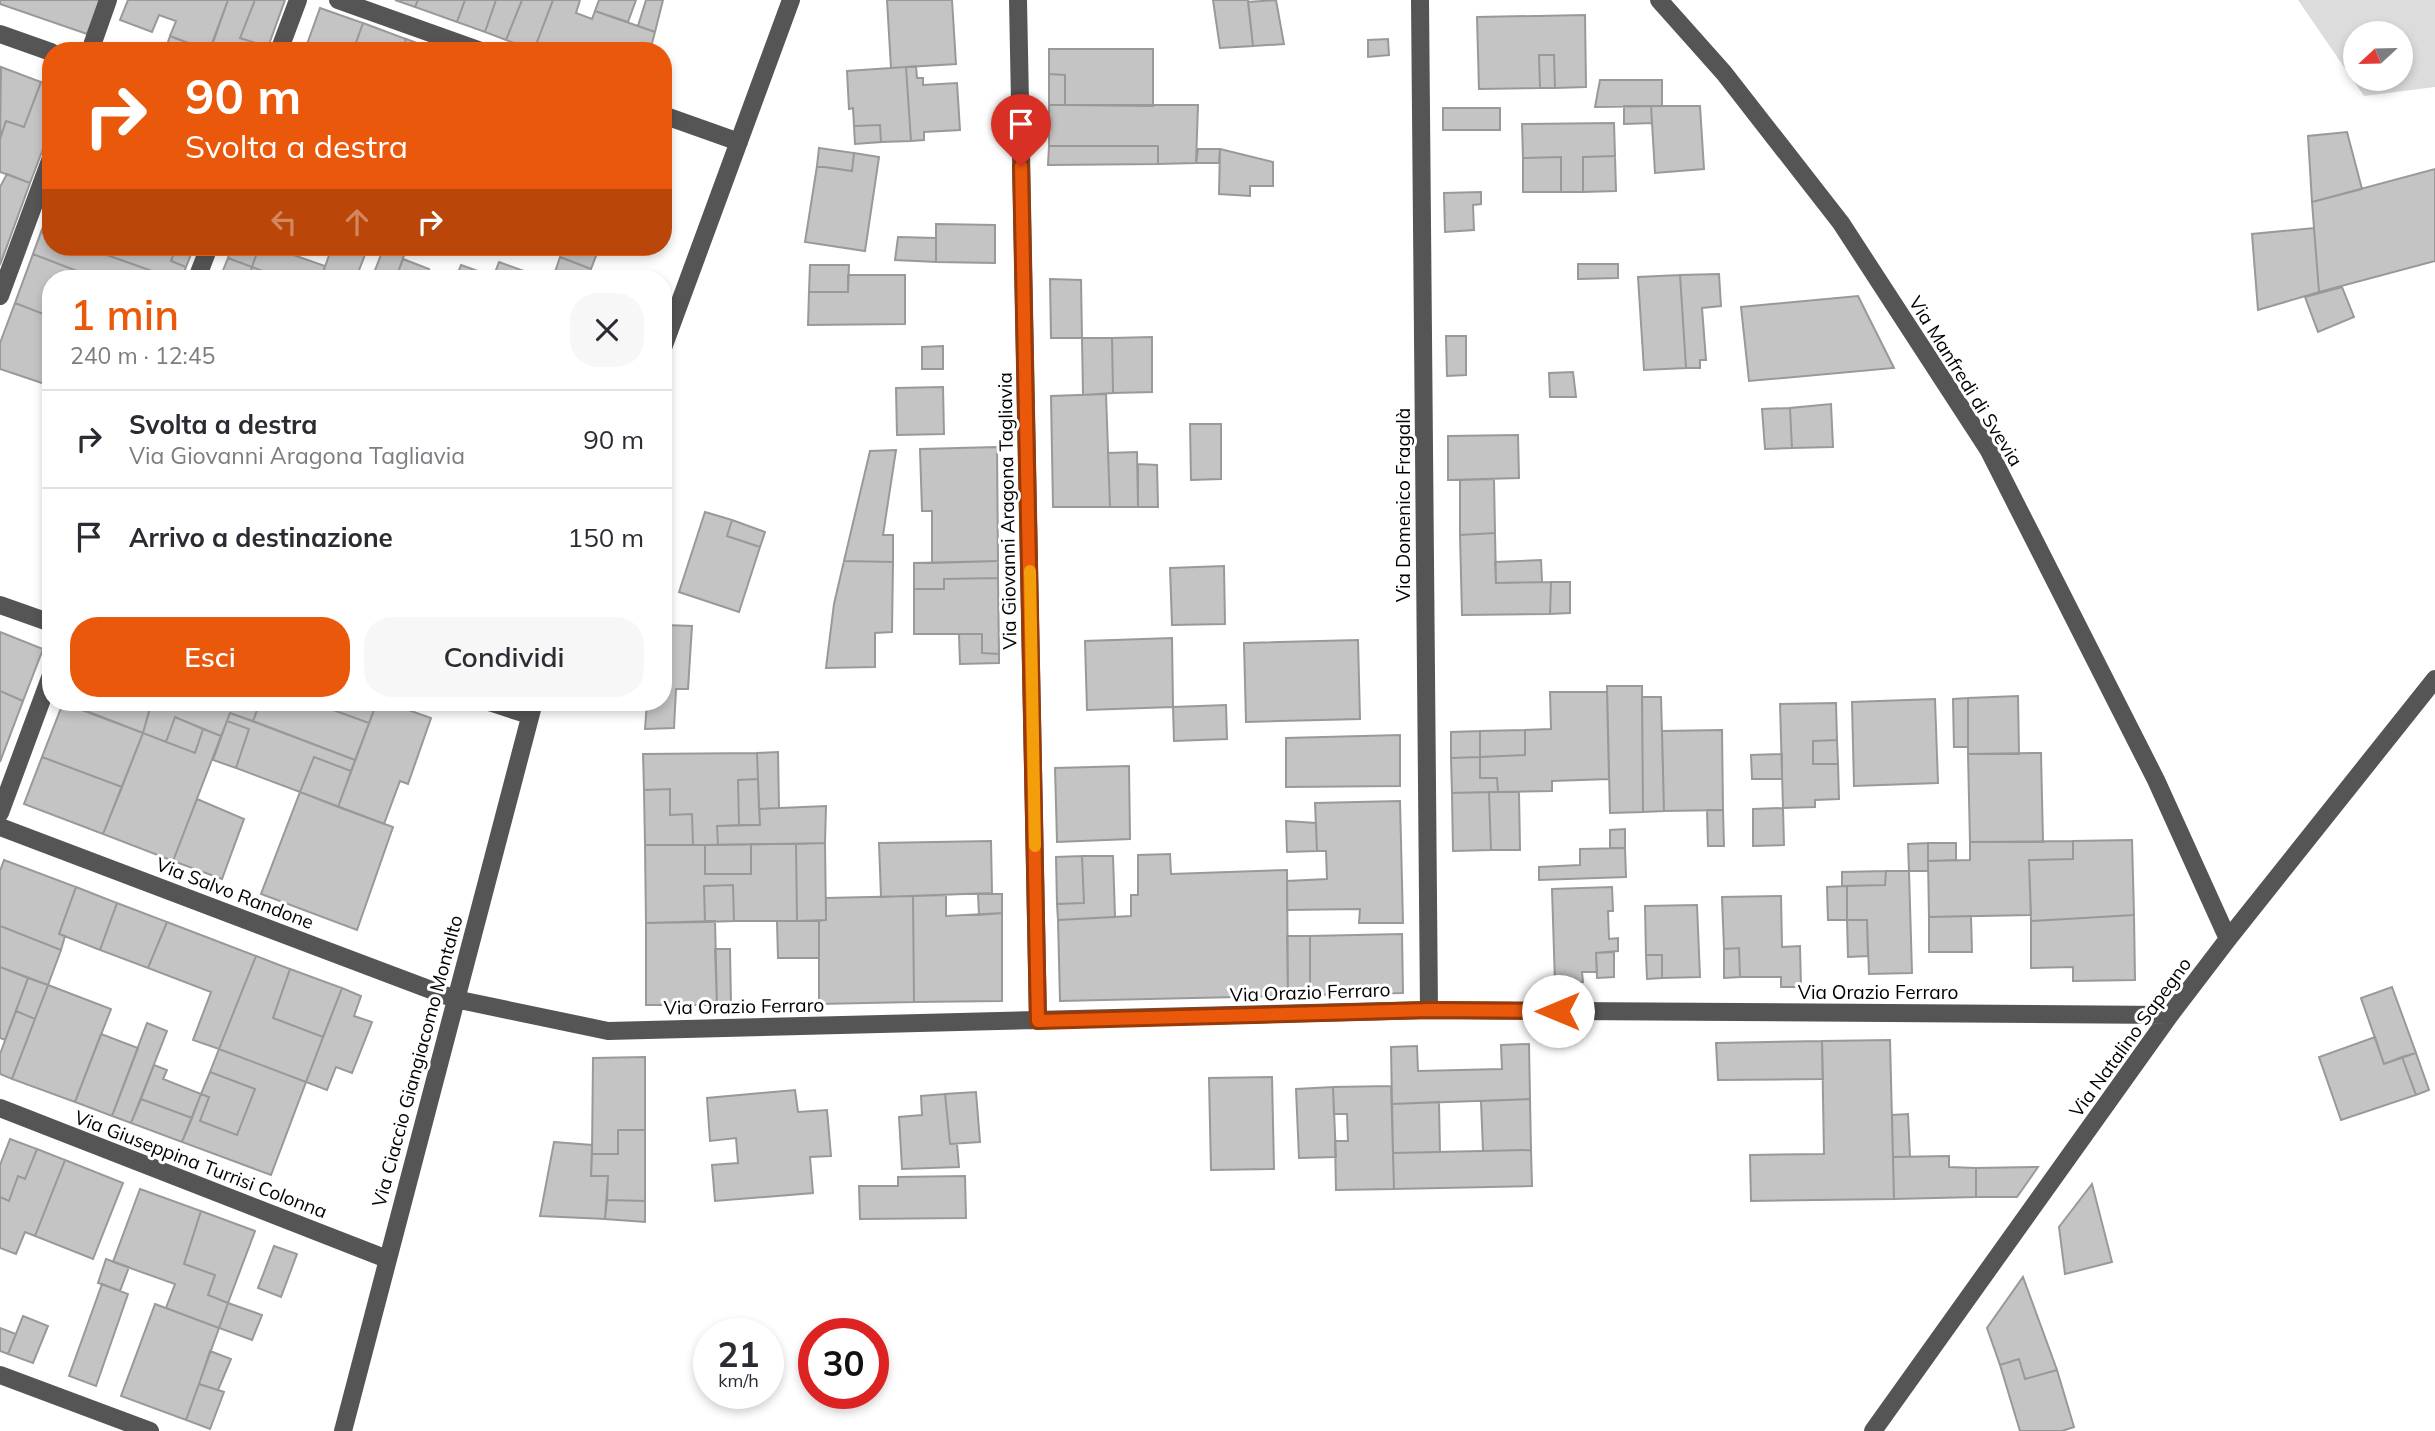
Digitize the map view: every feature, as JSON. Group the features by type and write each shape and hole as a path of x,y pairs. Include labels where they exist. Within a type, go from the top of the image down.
{"street":[{"path":"93,42 108,0"},
{"path":"282,42 298,0"},
{"path":"338,0 456,42"},
{"path":"672,324 791,0"},
{"name":"Via Giovanni Aragona Tagliavia","path":"1018,0 1038,1021"},
{"name":"Via Domenico Fragalà","path":"1420,0 1429,1010"},
{"name":"Via Manfredi di Svevia","path":"1659,0 1724,73 1841,223 1988,449 2156,780 2228,939"},
{"path":"0,34 42,48"},
{"path":"672,119 739,142"},
{"path":"0,296 42,182"},
{"path":"0,605 42,620"},
{"name":"Via Natalino Sapegno","path":"1873,1431 2170,1015 2435,679"},
{"path":"0,813 42,699"},
{"name":"Via Ciaccio Giangiacomo Montalto","path":"343,1431 530,711"},
{"name":"Via Salvo Randone","path":"0,827 455,999"},
{"name":"Via Orazio Ferraro","path":"455,999 608,1031 1429,1010 2170,1015"},
{"name":"Via Giuseppina Turrisi Colonna","path":"0,1108 387,1259"},
{"path":"0,1375 150,1431"}],"shaded area":[{"path":"2298,0 2435,0 2435,87 2413,90 2413,21 2343,21 2343,65"},
{"path":"2361,91 2403,91 2364,96"}],"building":[{"path":"0,0 101,0 87,34 0,4"},
{"path":"128,0 228,0 213,42 186,42 170,36 176,21 159,15 152,32 120,20"},
{"path":"228,0 255,0 240,38 252,42 212,42"},
{"path":"255,0 285,0 270,42 252,42 240,38"},
{"path":"395,0 418,0 415,7"},
{"path":"418,0 465,0 457,22 415,7"},
{"path":"465,0 496,0 485,32 457,22"},
{"path":"496,0 522,0 506,40 485,32"},
{"path":"522,0 553,0 537,42 506,40"},
{"path":"553,0 580,0 576,13 592,19 595,11 655,32 652,42 537,42"},
{"path":"599,0 636,0 628,22 595,11"},
{"path":"646,0 663,0 655,32 638,26"},
{"path":"887,0 952,0 956,64 891,68"},
{"path":"1213,0 1248,0 1253,46 1220,48"},
{"path":"1276,0 1284,44 1253,46 1248,2"},
{"path":"320,8 363,23 356,42 308,42"},
{"path":"1585,15 1586,87 1555,88 1554,55 1539,55 1540,88 1479,89 1477,17"},
{"path":"363,23 406,39 405,42 356,42"},
{"path":"170,36 185,42 168,42"},
{"path":"1388,39 1389,55 1368,57 1368,40"},
{"path":"1049,49 1153,49 1153,106 1065,105 1065,75 1049,74"},
{"path":"1539,55 1554,55 1555,88 1540,88"},
{"path":"916,66 917,78 923,78 923,85 957,83 960,130 924,132 924,140 911,141 906,67"},
{"path":"1,67 41,82 24,127 6,121 0,138"},
{"path":"906,67 911,141 881,142 880,125 854,126 853,108 849,109 847,71"},
{"path":"1049,74 1065,75 1065,105 1049,105"},
{"path":"1600,80 1662,80 1662,106 1595,107"},
{"path":"42,82 42,152 30,183 0,172 0,139 6,121 24,127"},
{"path":"1049,105 1198,105 1196,163 1158,164 1158,146 1049,146"},
{"path":"1624,106 1651,106 1652,123 1624,124"},
{"path":"1651,106 1700,106 1704,169 1655,173"},
{"path":"1443,108 1500,108 1500,130 1443,130"},
{"path":"1614,123 1615,156 1583,157 1583,192 1561,192 1561,157 1523,158 1522,124"},
{"path":"880,125 881,142 855,144 854,126"},
{"path":"2347,132 2362,189 2312,202 2308,136"},
{"path":"1049,146 1158,146 1158,164 1048,165"},
{"path":"819,148 854,153 852,171 817,166"},
{"path":"1198,149 1220,149 1219,163 1196,163"},
{"path":"1220,149 1273,162 1273,186 1250,186 1250,196 1219,194"},
{"path":"854,153 879,157 865,251 805,242 817,166 852,171"},
{"path":"1615,156 1616,191 1583,192 1583,157"},
{"path":"1561,157 1561,192 1523,192 1523,158"},
{"path":"2435,169 2435,261 2319,292 2312,202"},
{"path":"7,174 30,183 0,265 0,187"},
{"path":"1481,192 1481,204 1473,205 1474,230 1445,232 1444,193"},
{"path":"936,224 995,225 995,263 936,262"},
{"path":"2314,228 2319,292 2258,310 2252,234"},
{"path":"41,232 42,256 110,256 149,270 74,270 33,254"},
{"path":"898,237 936,238 936,262 895,260"},
{"path":"33,254 74,270 42,270 42,314 15,303"},
{"path":"110,256 173,256 171,261 186,267 185,270 149,270"},
{"path":"173,256 190,256 186,267 171,261"},
{"path":"229,256 256,256 252,267 228,258"},
{"path":"256,256 296,256 325,266 324,270 260,270 252,267"},
{"path":"329,256 365,256 359,270 324,270"},
{"path":"381,256 404,256 399,270 375,270"},
{"path":"560,256 596,256 591,269"},
{"path":"560,257 591,269 591,270 556,270"},
{"path":"228,258 252,267 251,270 223,270"},
{"path":"403,259 429,269 429,270 399,270"},
{"path":"499,262 521,270 496,270"},
{"path":"1578,264 1618,264 1618,278 1578,279"},
{"path":"461,265 475,270 459,270"},
{"path":"810,265 849,265 848,292 809,292"},
{"path":"1719,274 1721,306 1702,308 1706,360 1700,360 1700,368 1686,368 1680,275"},
{"path":"848,275 905,275 905,324 808,325 809,292 848,292"},
{"path":"1680,275 1686,368 1644,370 1638,277"},
{"path":"1050,279 1081,280 1082,338 1051,338"},
{"path":"2342,287 2354,317 2318,332 2305,297"},
{"path":"1858,296 1894,368 1749,381 1741,307"},
{"path":"15,303 42,314 42,383 0,369 0,343"},
{"path":"1446,336 1466,336 1466,375 1447,376"},
{"path":"1152,337 1152,392 1113,393 1112,338"},
{"path":"1082,338 1112,338 1113,393 1083,395"},
{"path":"943,346 943,369 922,369 922,347"},
{"path":"1573,372 1576,397 1550,397 1549,373"},
{"path":"943,387 944,434 897,435 896,388"},
{"path":"1106,394 1110,507 1053,507 1051,396"},
{"path":"1831,404 1833,447 1792,448 1790,408"},
{"path":"1790,408 1792,448 1765,449 1762,409"},
{"path":"1190,424 1221,424 1221,479 1191,480"},
{"path":"1518,435 1519,478 1448,480 1448,436"},
{"path":"997,447 998,561 932,563 932,511 922,511 920,449"},
{"path":"896,450 883,535 893,535 893,562 844,561 870,451"},
{"path":"1137,452 1138,507 1110,507 1108,453"},
{"path":"1138,464 1157,465 1158,507 1138,507"},
{"path":"1494,479 1495,533 1460,535 1460,480"},
{"path":"705,512 732,520 727,536 760,547 739,612 679,592"},
{"path":"732,520 765,532 760,547 727,536"},
{"path":"1495,533 1496,583 1551,582 1550,614 1462,615 1460,535"},
{"path":"1541,560 1542,582 1496,583 1495,562"},
{"path":"844,561 893,562 892,632 875,633 875,667 826,668 834,604"},
{"path":"998,561 998,578 944,579 944,589 914,589 914,563"},
{"path":"1224,566 1225,624 1172,625 1170,568"},
{"path":"998,578 999,654 982,653 982,634 914,634 914,589 944,589 944,579"},
{"path":"1551,582 1570,582 1570,613 1550,614"},
{"path":"672,625 692,626 688,689 676,689 674,728 645,729 646,711 672,711"},
{"path":"0,632 42,649 23,701 0,691"},
{"path":"959,634 982,634 982,653 999,654 999,663 960,664"},
{"path":"1172,638 1173,707 1087,710 1085,641"},
{"path":"1358,640 1360,719 1246,722 1244,643"},
{"path":"1607,686 1642,686 1643,812 1610,813"},
{"path":"0,691 23,701 0,762"},
{"path":"1550,692 1607,692 1609,779 1552,781 1552,791 1498,792 1497,778 1480,778 1480,757 1525,755 1525,730 1551,729"},
{"path":"2018,696 2019,754 1968,754 1968,698"},
{"path":"1642,697 1661,697 1664,811 1643,812"},
{"path":"1968,698 1968,747 1954,747 1953,699"},
{"path":"1935,699 1938,783 1854,786 1852,702"},
{"path":"1836,703 1837,740 1813,741 1813,764 1838,764 1839,799 1815,800 1815,807 1783,808 1780,704"},
{"path":"1226,705 1227,739 1174,741 1173,707"},
{"path":"60,711 84,711 143,733 122,787 42,757"},
{"path":"86,711 149,711 143,733"},
{"path":"149,711 257,711 253,721 230,713 221,736 175,717 166,742 143,733"},
{"path":"257,711 336,711 369,723 355,760 253,721"},
{"path":"336,711 374,711 369,723"},
{"path":"374,711 411,711 431,718 408,784 400,781 384,824 338,807"},
{"path":"230,713 355,760 351,771 314,757 300,792 236,768 249,729 227,721"},
{"path":"175,717 203,729 195,753 166,742"},
{"path":"227,721 249,729 236,768 213,760"},
{"path":"203,729 221,736 173,861 103,834 143,733 195,753"},
{"path":"1525,730 1525,755 1480,757 1480,731"},
{"path":"1722,730 1723,810 1664,811 1662,731"},
{"path":"1480,731 1480,757 1451,758 1451,732"},
{"path":"1400,735 1400,786 1286,787 1286,738"},
{"path":"1837,740 1838,764 1813,764 1813,741"},
{"path":"778,752 779,808 759,809 757,753"},
{"path":"757,753 758,779 738,780 739,825 717,826 718,845 693,845 692,814 670,815 670,789 644,790 643,754"},
{"path":"2041,753 2043,842 1970,842 1968,754"},
{"path":"1782,754 1782,779 1752,779 1751,755"},
{"path":"42,757 122,787 103,834 24,804"},
{"path":"314,757 351,771 338,807 300,792"},
{"path":"1480,757 1480,778 1497,778 1498,792 1452,793 1451,758"},
{"path":"1129,766 1130,839 1057,842 1055,768"},
{"path":"758,779 760,825 739,825 738,780"},
{"path":"670,789 670,815 692,814 693,845 645,845 644,790"},
{"path":"300,792 393,827 357,930 261,894"},
{"path":"1489,792 1491,850 1453,851 1452,793"},
{"path":"1489,792 1519,792 1520,850 1491,850"},
{"path":"197,799 244,819 222,879 173,861"},
{"path":"1400,801 1403,923 1359,923 1360,909 1287,910 1287,881 1327,879 1326,851 1317,851 1315,803"},
{"path":"826,806 825,843 718,845 717,826 760,825 759,809"},
{"path":"1783,808 1784,845 1753,846 1753,809"},
{"path":"1707,810 1723,810 1724,846 1708,846"},
{"path":"1286,821 1316,823 1317,851 1287,852"},
{"path":"1625,829 1625,848 1610,848 1610,830"},
{"path":"2132,840 2134,915 2031,921 2029,860 2073,859 2073,841"},
{"path":"991,841 992,893 881,897 879,843"},
{"path":"2073,841 2073,859 2029,860 2031,915 1929,917 1928,861 1970,860 1970,842"},
{"path":"825,843 826,920 797,921 796,844"},
{"path":"1928,843 1928,871 1909,871 1908,844"},
{"path":"1928,843 1956,843 1956,860 1928,861"},
{"path":"751,844 796,844 797,921 734,921 733,885 704,886 705,922 646,923 645,845 705,845 705,874 751,874"},
{"path":"751,844 751,874 705,874 705,845"},
{"path":"1625,848 1626,877 1539,880 1539,867 1580,865 1580,849"},
{"path":"1170,854 1171,874 1287,870 1288,996 1060,1001 1058,920 1131,916 1131,895 1138,895 1138,855"},
{"path":"1082,856 1084,903 1057,904 1056,857"},
{"path":"1082,856 1113,856 1115,917 1058,920 1057,904 1084,903"},
{"path":"4,860 76,887 59,934 65,936 61,950 0,926 0,871"},
{"path":"1886,871 1885,885 1842,886 1842,872"},
{"path":"1886,871 1909,871 1912,973 1869,974 1867,920 1847,920 1847,886 1885,885"},
{"path":"733,885 734,921 705,922 704,886"},
{"path":"1847,886 1847,920 1828,920 1827,887"},
{"path":"76,887 117,903 100,950 59,934"},
{"path":"1612,887 1613,911 1608,911 1609,939 1618,938 1618,951 1596,953 1597,972 1582,972 1583,982 1555,983 1552,889"},
{"path":"978,894 1002,894 1002,913 979,915"},
{"path":"946,895 946,916 1002,913 1002,1001 914,1002 913,896"},
{"path":"913,896 914,1002 819,1004 819,921 826,920 826,898"},
{"path":"1781,896 1782,947 1800,946 1801,987 1781,987 1781,977 1740,977 1739,948 1724,949 1722,897"},
{"path":"117,903 167,922 148,968 100,950"},
{"path":"1697,905 1700,977 1662,978 1662,955 1646,955 1645,906"},
{"path":"2134,915 2135,980 2073,981 2073,967 2031,968 2031,921"},
{"path":"1971,916 1972,952 1929,952 1929,917"},
{"path":"1847,920 1867,920 1868,956 1848,957"},
{"path":"715,921 717,1005 646,1005 646,923"},
{"path":"777,921 819,921 819,958 778,958"},
{"path":"167,922 256,956 219,1049 193,1040 211,992 148,968"},
{"path":"0,926 61,950 48,985 0,967"},
{"path":"1402,934 1403,993 1310,995 1310,936"},
{"path":"1287,936 1310,936 1310,995 1288,996"},
{"path":"1739,948 1740,977 1724,978 1724,949"},
{"path":"715,949 730,949 731,1004 717,1005"},
{"path":"1614,952 1614,977 1597,978 1596,953"},
{"path":"1646,955 1662,955 1662,978 1647,979"},
{"path":"256,956 290,969 273,1018 323,1037 306,1082 219,1049"},
{"path":"0,967 28,978 5,1040 0,1038"},
{"path":"290,969 342,988 323,1037 273,1018"},
{"path":"28,978 48,985 35,1019 16,1011"},
{"path":"48,985 111,1009 75,1102 12,1079"},
{"path":"2392,987 2416,1053 2384,1064 2361,998"},
{"path":"342,988 361,996 354,1016 372,1022 352,1073 336,1067 327,1090 306,1082"},
{"path":"16,1011 35,1019 12,1079 0,1074 0,1054"},
{"path":"147,1023 167,1031 131,1123 112,1116"},
{"path":"101,1034 138,1048 112,1116 75,1102"},
{"path":"2375,1037 2384,1064 2402,1057 2416,1095 2341,1120 2319,1057"},
{"path":"1890,1040 1894,1199 1751,1201 1750,1155 1824,1154 1822,1041"},
{"path":"1822,1041 1823,1079 1718,1080 1716,1043"},
{"path":"1529,1044 1530,1099 1392,1104 1391,1047 1417,1046 1418,1071 1502,1069 1501,1045"},
{"path":"219,1049 306,1082 271,1175 182,1142 201,1094 209,1097 200,1121 237,1135 255,1089 210,1072"},
{"path":"2416,1053 2429,1090 2416,1095 2402,1057"},
{"path":"645,1057 645,1130 618,1130 618,1154 592,1154 593,1058"},
{"path":"154,1065 167,1070 163,1079 201,1094 192,1118 141,1099"},
{"path":"210,1072 255,1089 237,1135 200,1121 209,1097 201,1094"},
{"path":"1272,1077 1274,1169 1211,1170 1209,1078"},
{"path":"1391,1086 1394,1189 1336,1190 1335,1141 1348,1141 1347,1114 1334,1114 1333,1087"},
{"path":"1333,1087 1336,1157 1299,1158 1296,1089"},
{"path":"795,1090 798,1112 827,1110 831,1156 810,1157 813,1193 715,1201 712,1165 738,1163 736,1138 710,1141 707,1098"},
{"path":"976,1092 980,1142 950,1144 945,1094"},
{"path":"945,1094 950,1144 957,1144 959,1167 902,1169 899,1117 922,1115 921,1096"},
{"path":"141,1099 192,1118 182,1142 131,1123"},
{"path":"1530,1099 1531,1150 1483,1151 1481,1101"},
{"path":"1439,1102 1440,1152 1393,1153 1392,1104"},
{"path":"1908,1114 1910,1157 1893,1157 1892,1115"},
{"path":"618,1130 645,1130 645,1201 607,1200 608,1176 591,1176 592,1154 618,1154"},
{"path":"10,1139 37,1149 25,1179 18,1176 9,1201 0,1197 0,1165"},
{"path":"554,1142 592,1145 591,1176 608,1176 605,1219 540,1216"},
{"path":"37,1149 65,1160 35,1236 25,1232 16,1254 0,1248 0,1197 9,1201 18,1176 25,1179"},
{"path":"1531,1150 1532,1186 1394,1189 1393,1153"},
{"path":"1949,1156 1949,1167 1976,1168 1976,1197 1894,1199 1893,1157"},
{"path":"65,1160 123,1183 93,1259 35,1236"},
{"path":"2038,1167 2017,1197 1976,1197 1976,1168"},
{"path":"965,1176 966,1218 860,1219 859,1186 898,1186 898,1177"},
{"path":"2092,1184 2112,1262 2065,1274 2059,1227"},
{"path":"140,1189 201,1211 184,1264 215,1275 208,1295 228,1303 219,1328 166,1308 175,1284 113,1262"},
{"path":"607,1200 645,1201 645,1222 605,1219"},
{"path":"201,1211 255,1231 228,1303 208,1295 215,1275 184,1264"},
{"path":"274,1246 297,1254 281,1297 258,1288"},
{"path":"106,1259 129,1267 120,1291 98,1283"},
{"path":"2023,1277 2057,1370 2025,1379 2019,1359 2000,1365 1987,1328"},
{"path":"102,1284 128,1294 96,1386 69,1376"},
{"path":"228,1303 262,1315 252,1340 219,1328"},
{"path":"155,1304 219,1328 186,1420 121,1396"},
{"path":"23,1316 48,1326 33,1363 8,1354"},
{"path":"0,1328 16,1334 8,1354 0,1351"},
{"path":"210,1351 231,1359 218,1390 199,1384"},
{"path":"2019,1359 2025,1379 2057,1370 2074,1427 2062,1431 2020,1431 2000,1365"},
{"path":"199,1384 224,1392 210,1429 186,1420"}],"slow traffic":[{"path":"1030,571 1035,846"}],"route":[{"path":"1021,166 1038,1021 1429,1010 1558,1011"}]}
